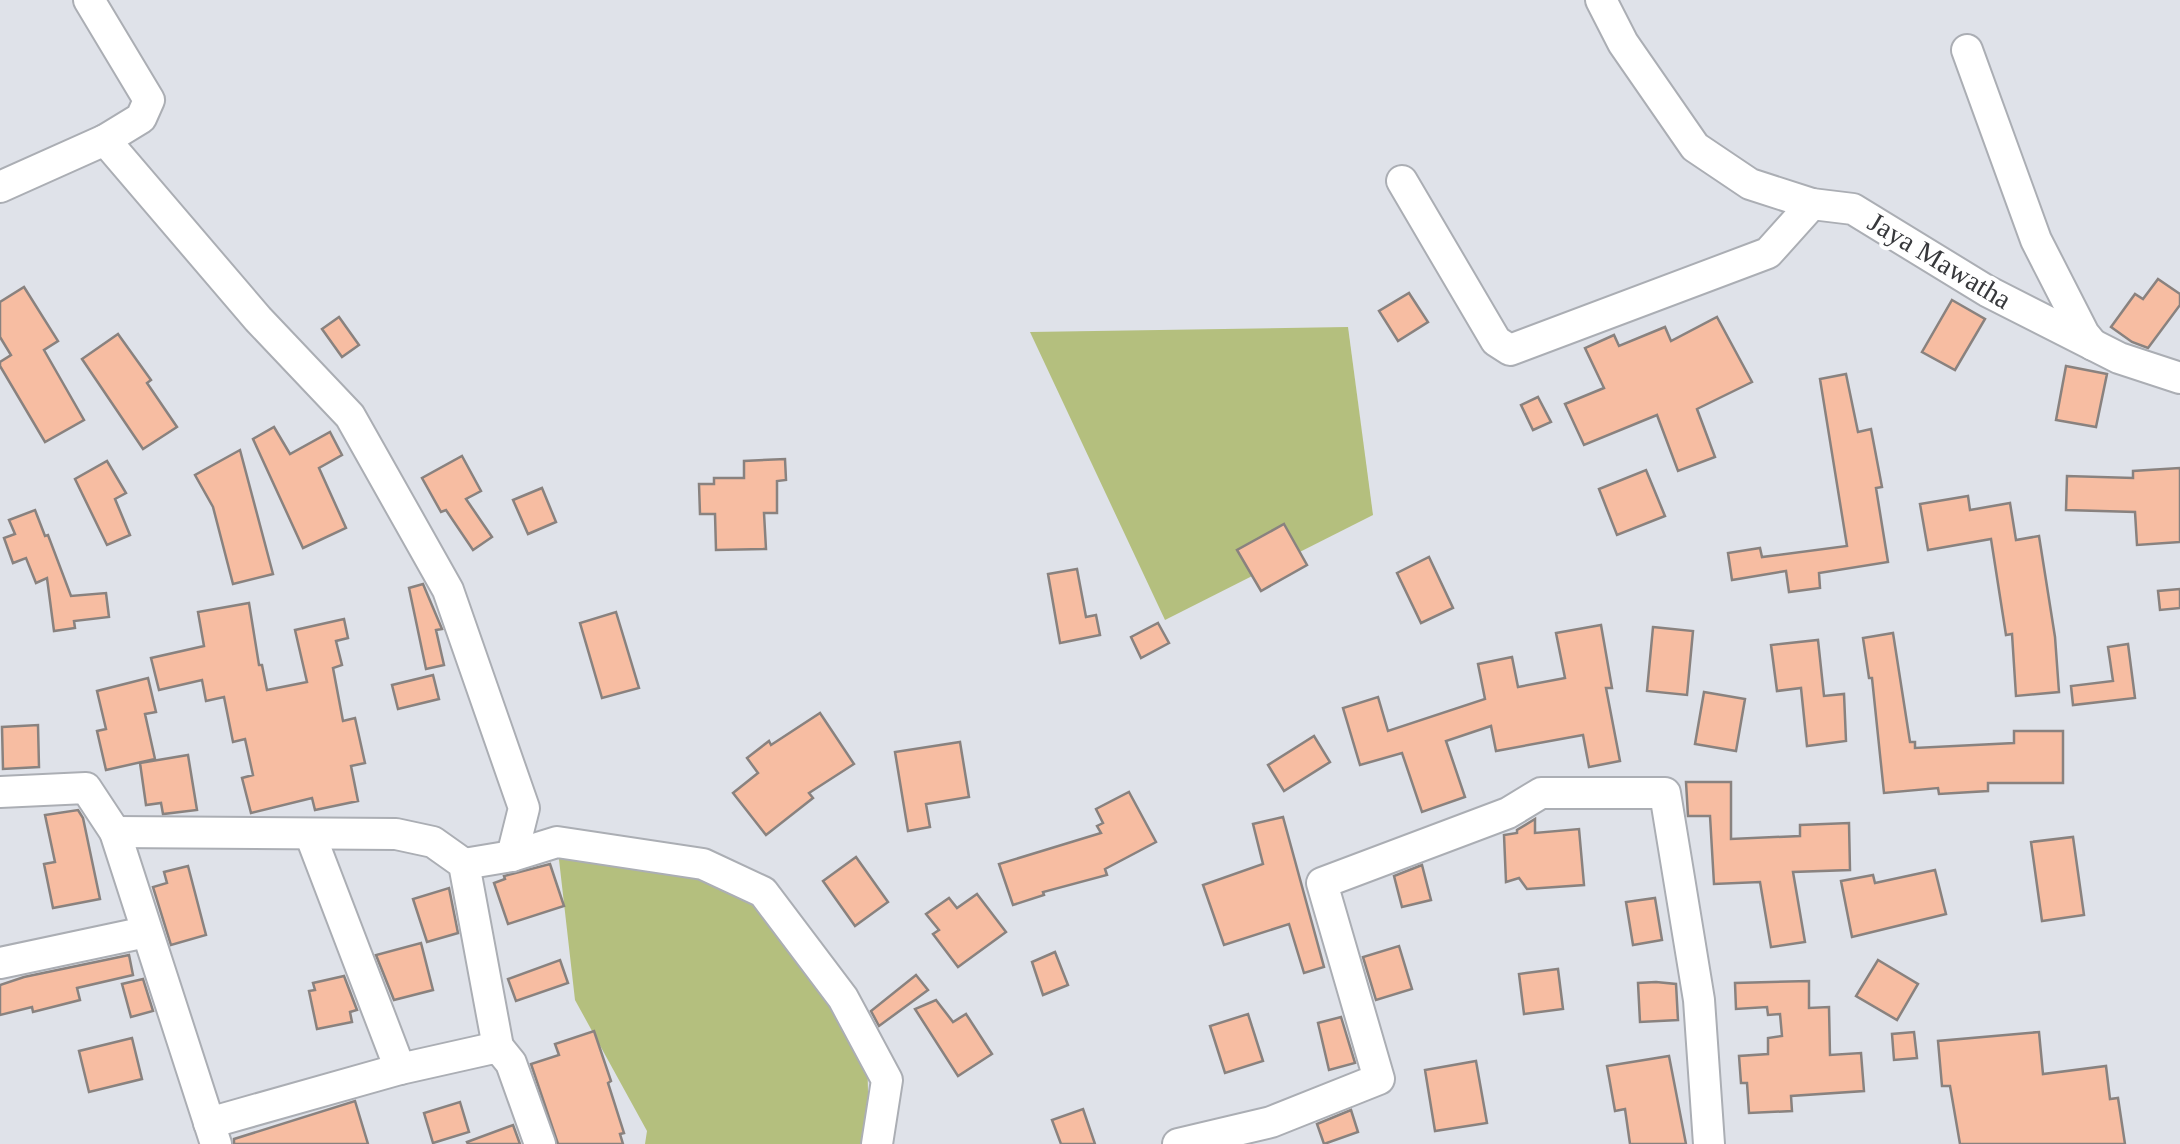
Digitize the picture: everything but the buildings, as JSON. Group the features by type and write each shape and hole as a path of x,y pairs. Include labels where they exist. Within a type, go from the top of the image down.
{"street":[{"path":"0,188 105,140 142,118 149,100 89,0"},
{"name":"Jaya Mawatha","path":"1601,0 1623,43 1694,147 1750,184 1812,204 1853,209 1987,291 2119,358 2180,378"},
{"path":"1968,50 2036,240 2084,334 2094,346"},
{"path":"105,140 258,320 350,416 360,433 448,590 524,808 512,856"},
{"path":"1402,180 1496,341 1510,350 1768,253 1812,204"},
{"path":"0,792 86,788 115,832 212,1133 400,1069 498,1046"},
{"path":"1178,1144 1272,1122 1379,1080 1322,883 1508,813 1541,792 1665,793 1698,1000 1709,1144"},
{"path":"115,832 396,834 433,842 464,864 498,1046 512,1063 540,1144"},
{"path":"310,834 400,1069"},
{"path":"464,864 512,856 557,842 702,864 763,892 844,998 887,1080 876,1144"},
{"path":"0,963 146,932"}],"green space":[{"path":"1348,327 1373,515 1165,620 1030,332"},
{"path":"557,842 763,892 867,1042 869,1144 645,1144 647,1131 575,1000"}]}
